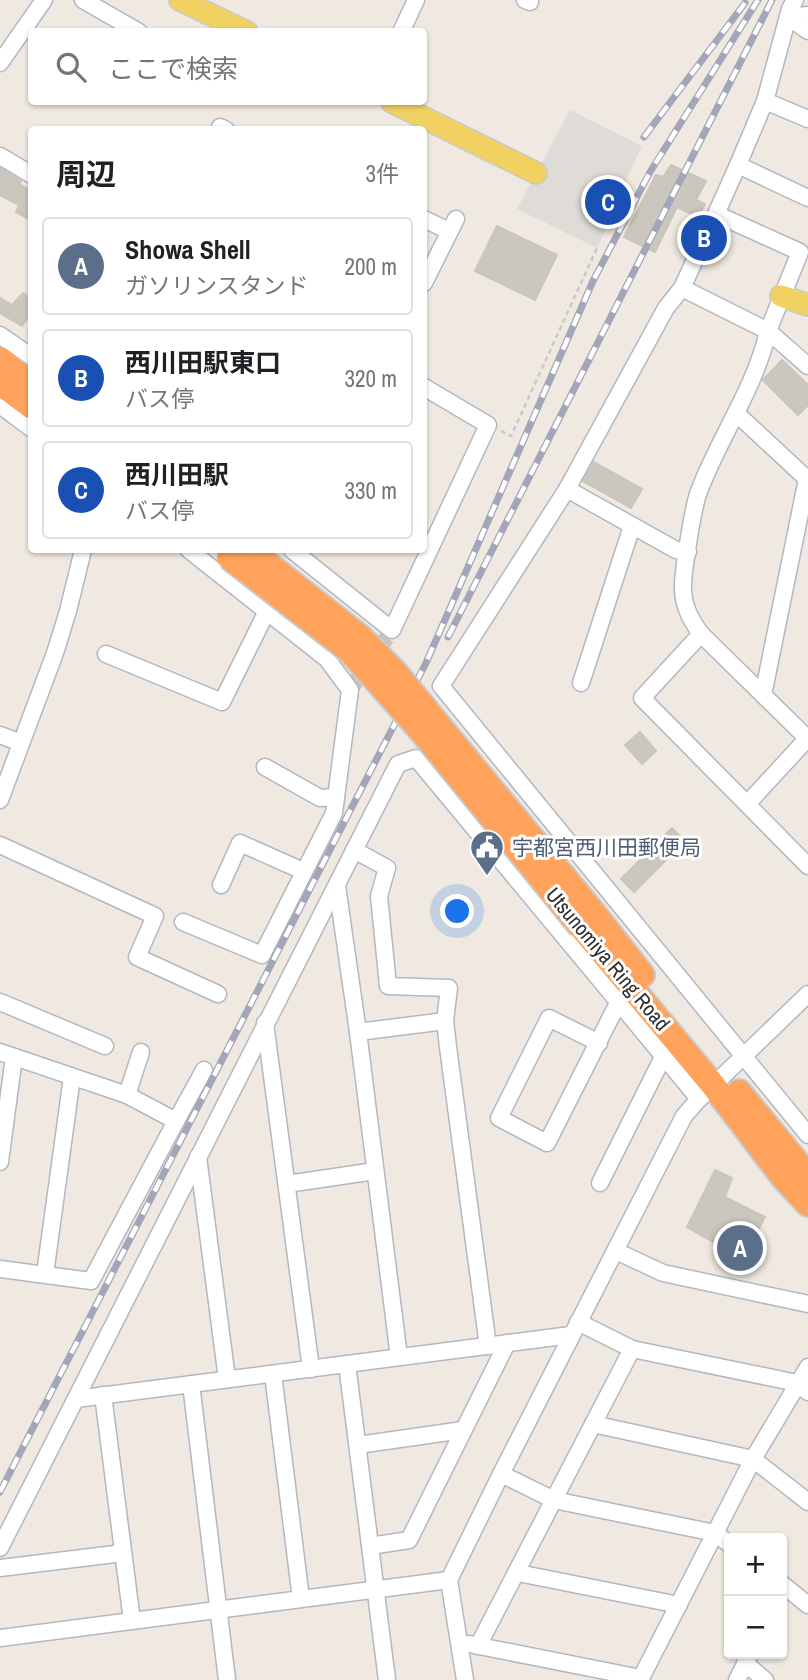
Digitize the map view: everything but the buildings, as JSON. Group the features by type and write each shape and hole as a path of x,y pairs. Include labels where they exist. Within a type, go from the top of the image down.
{"highway":[{"path":"0,359 28,382"},
{"path":"0,383 28,404"},
{"name":"Utsunomiya Ring Road","path":"234,553 350,651 423,733 588,921 712,1086 782,1176 808,1204"},
{"name":"Utsunomiya Ring Road","path":"712,1086 808,1176"}],"main road":[{"path":"180,0 239,28"},
{"path":"398,105 536,173"},
{"path":"781,296 808,305"}],"street":[{"path":"0,63 44,0"},
{"path":"83,0 132,28"},
{"path":"403,28 416,0"},
{"path":"795,0 765,101 682,288 666,308 567,489 442,686 808,1135"},
{"path":"788,17 808,15"},
{"path":"788,17 808,31"},
{"path":"0,34 17,38"},
{"path":"765,101 808,119"},
{"path":"0,156 28,173"},
{"path":"738,165 808,198"},
{"path":"716,214 804,246 781,296 764,347 736,414 698,496 683,589 688,615 701,634 808,739 747,804"},
{"path":"427,220 452,225 427,277"},
{"path":"682,288 768,331 808,366"},
{"path":"0,335 28,354"},
{"path":"296,553 393,630 488,425 427,389"},
{"path":"0,405 28,426"},
{"path":"736,414 808,480 763,695"},
{"path":"567,489 676,550 688,552"},
{"path":"582,683 632,526"},
{"path":"0,800 68,611 82,553"},
{"path":"183,922 262,955 334,813 350,691 327,659 193,553"},
{"path":"106,654 222,702 267,611"},
{"path":"701,634 642,698 808,866"},
{"path":"0,735 21,743"},
{"path":"0,1548 398,764 416,758 663,1056 712,1086"},
{"path":"265,767 320,798 336,797"},
{"path":"221,885 240,843 303,871"},
{"path":"0,845 155,916 137,957 218,994"},
{"path":"354,850 387,868 379,897 388,986 449,988 445,1021 488,1346"},
{"path":"337,886 400,1357"},
{"path":"465,1680 449,1580 501,1474 684,1116 808,994"},
{"path":"0,1002 105,1046"},
{"path":"599,1043 549,1018 499,1118 547,1143 599,1043 618,1003"},
{"path":"358,1032 445,1021"},
{"path":"265,1023 311,1369"},
{"path":"127,1095 141,1052"},
{"path":"0,1161 7,1054 127,1095 176,1121"},
{"path":"600,1183 663,1056"},
{"path":"0,1269 91,1281 204,1070"},
{"path":"45,1274 72,1077"},
{"path":"198,1157 227,1379"},
{"path":"287,1184 375,1171"},
{"path":"616,1251 663,1273 808,1304"},
{"path":"76,1399 488,1346 575,1329 632,1349 803,1388"},
{"path":"370,1546 410,1540 507,1343"},
{"path":"478,1646 632,1349"},
{"path":"347,1364 387,1680"},
{"path":"460,1642 641,1679 753,1459 803,1388 808,1367"},
{"path":"273,1374 301,1599"},
{"path":"191,1384 227,1680"},
{"path":"103,1395 132,1621"},
{"path":"593,1424 753,1459 808,1502"},
{"path":"358,1445 463,1430"},
{"path":"501,1474 554,1500 715,1533 724,1540"},
{"path":"0,1567 124,1553"},
{"path":"517,1573 679,1605"},
{"path":"0,1638 449,1580"},
{"path":"787,1591 808,1605"},
{"path":"737,1680 748,1659 765,1680"}],"path":[{"path":"488,425 511,436 597,248"}],"shaded area":[{"path":"570,110 642,146 625,182 617,177 609,193 620,199 597,248 517,209"}],"tunnel":[{"path":"350,690 392,630"}],"railway":[{"path":"0,1492 426,663 593,281 650,172 758,0"},
{"path":"448,637 772,0"},
{"path":"644,137 745,3"}],"place":[{"name":"西川田駅","path":"608,202"},
{"name":"西川田駅東口","path":"704,238"},
{"name":"宇都宮西川田郵便局","path":"487,877"},
{"name":"Showa Shell","path":"740,1248"}]}
